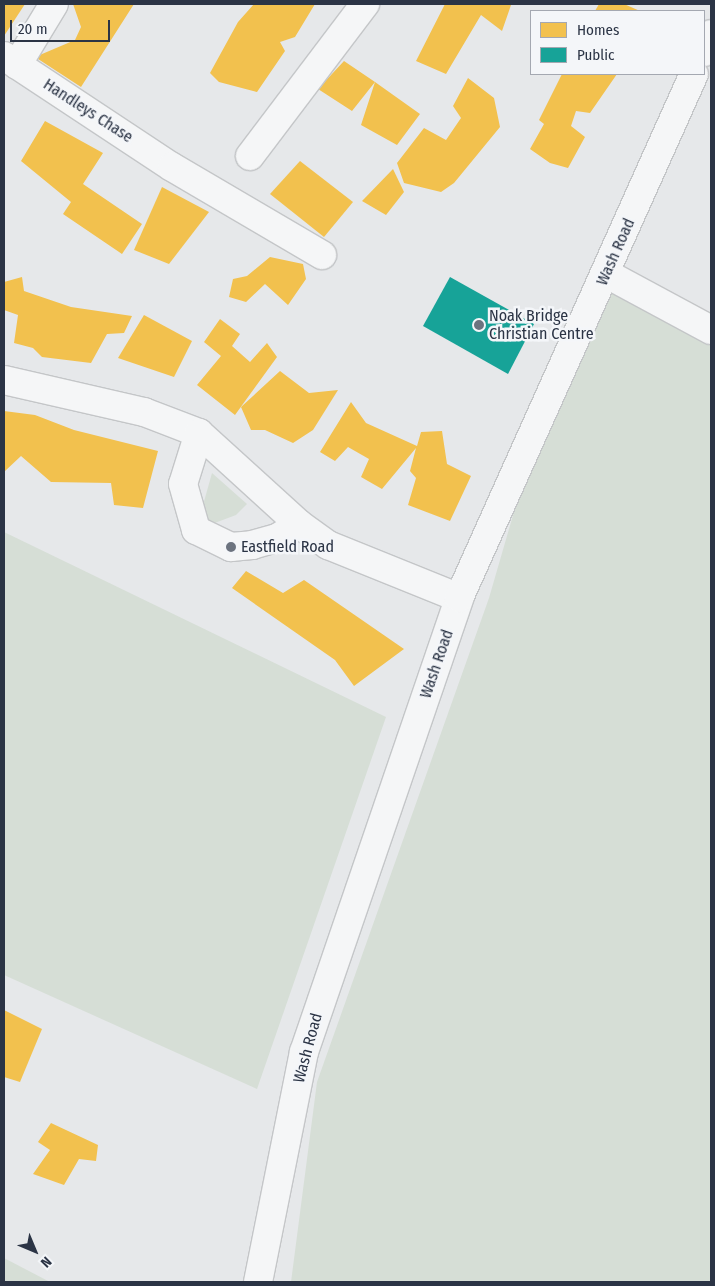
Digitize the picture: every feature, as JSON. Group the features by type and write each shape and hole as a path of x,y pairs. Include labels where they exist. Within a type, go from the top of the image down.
{"street":[{"path":"10,60 54,4"},
{"path":"250,156 365,4"},
{"path":"705,49 711,34"},
{"name":"Handleys Chase","path":"10,60 172,167 322,255"},
{"name":"Wash Road","path":"258,1282 304,1052 459,598 607,274 694,75"},
{"path":"607,274 711,330"},
{"path":"4,380 144,412 199,433 299,524 328,545 459,598"},
{"path":"199,433 183,484 196,530 231,547 252,546 277,538 299,524"}],"shaded area":[{"path":"607,274 711,329 711,1282 291,1282 317,1082 489,598 545,405"},
{"path":"212,473 247,504 236,515 196,530"},
{"path":"4,532 386,717 257,1089 4,975"},
{"path":"4,1258 50,1282 4,1282"}],"building: Homes":[{"path":"4,4 25,4 4,36"},
{"path":"73,4 134,4 81,87 35,57 75,40 81,27"},
{"path":"254,4 315,4 295,37 280,42 285,51 257,92 219,82 210,73 238,22"},
{"path":"445,4 511,5 502,31 481,15 446,74 416,61"},
{"path":"599,4 624,4 638,10 596,10"},
{"path":"344,61 375,82 352,111 318,89"},
{"path":"562,75 616,75 590,113 576,111 571,126 585,137 568,168 550,163 530,149 544,124 539,120"},
{"path":"468,78 494,98 500,127 454,183 441,192 404,183 397,163 424,128 446,140 461,118 453,106"},
{"path":"375,82 420,114 397,145 361,125"},
{"path":"45,121 103,153 83,184 142,224 122,254 63,214 71,202 21,161"},
{"path":"300,161 353,202 324,237 270,194"},
{"path":"393,169 404,192 386,215 362,201"},
{"path":"162,187 209,212 169,264 134,250"},
{"path":"270,257 303,264 306,279 288,305 265,284 246,302 229,297 233,279 247,276"},
{"path":"22,277 24,291 71,307 132,316 124,333 107,334 91,363 42,357 33,348 14,343 18,315 4,310 4,282"},
{"path":"144,315 192,341 174,377 118,358"},
{"path":"220,319 240,334 232,346 250,362 267,343 277,357 235,415 197,385 221,356 204,342"},
{"path":"280,371 309,393 338,390 313,430 293,443 265,430 251,430 241,407"},
{"path":"351,402 366,423 417,446 421,432 442,431 447,464 471,476 450,521 408,505 416,478 410,471 416,448 382,489 361,477 369,459 348,447 335,461 320,452"},
{"path":"4,411 35,415 74,430 158,451 143,508 114,505 111,483 51,482 21,456 4,472"},
{"path":"246,571 283,593 304,580 404,649 354,686 335,660 232,588"},
{"path":"4,1010 42,1029 20,1082 4,1077"},
{"path":"51,1123 98,1145 96,1161 79,1159 64,1185 33,1174 50,1150 38,1142"}],"building: Public":[{"name":"Noak Bridge Christian Centre","path":"450,277 534,324 508,374 423,326"}],"place":[{"name":"Noak Bridge Christian Centre","path":"479,325"},
{"name":"Eastfield Road","path":"231,547"}]}
